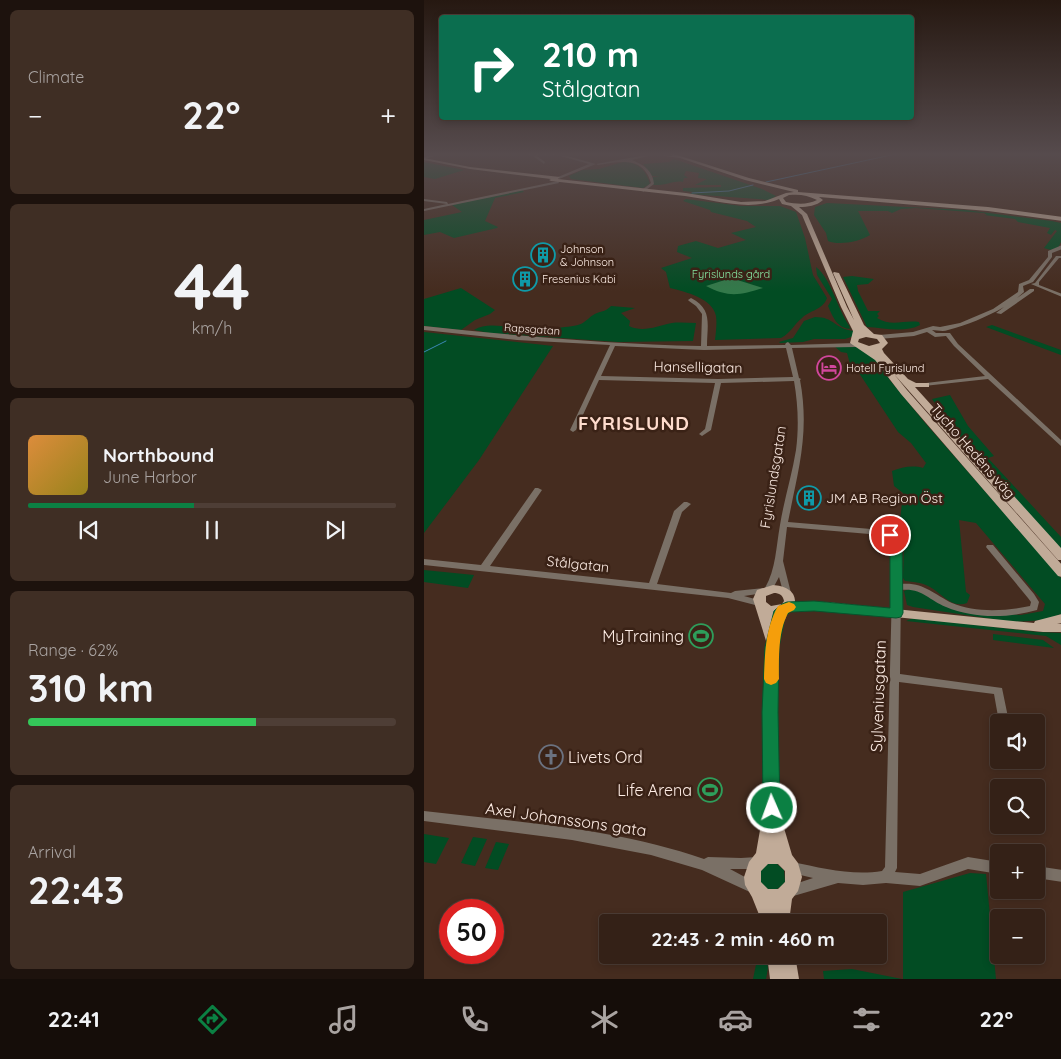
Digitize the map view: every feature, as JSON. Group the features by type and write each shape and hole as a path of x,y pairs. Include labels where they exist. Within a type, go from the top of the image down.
{"main road":[{"path":"706,200 734,204 843,202 951,207 1061,220"},
{"path":"711,200 741,204 761,203 772,200"},
{"name":"Tycho Hedéns väg","path":"782,200 798,208 804,214 844,307 857,332 858,342 878,358 904,392 1061,573"},
{"name":"Tycho Hedéns väg","path":"819,200 813,204 810,209 810,215 861,326 878,340 878,349 881,354 1061,557"},
{"path":"878,200 964,207 1061,220"},
{"path":"858,342 878,340"},
{"path":"858,342 878,340"},
{"path":"904,380 915,385 926,385"},
{"path":"915,392 918,387 926,385"},
{"path":"772,647 767,621 759,596 766,590 778,589 786,601"},
{"path":"767,914 752,878 752,873 760,861 767,842 772,808 770,728 772,647 778,615 786,601"},
{"path":"761,604 774,611 786,601 1023,626 1061,628"},
{"path":"1023,626 1061,618"},
{"path":"772,808 794,881 786,894 782,914"},
{"path":"760,861 774,857 789,864"},
{"path":"758,891 771,898 786,894"},
{"path":"777,964 779,979"},
{"path":"788,964 790,979"}],"street":[{"path":"424,200 449,204"},
{"path":"424,210 472,200"},
{"path":"878,340 929,331 933,328 942,328 989,313 1020,293 1050,257 1050,252 1061,246"},
{"path":"1055,250 1061,251"},
{"path":"1050,254 1061,256"},
{"path":"878,340 937,336 996,315 1036,289 1037,282 1058,257 1061,256"},
{"path":"1024,286 1061,296"},
{"path":"691,300 706,314 704,346"},
{"name":"Rapsgatan","path":"424,328 517,338 639,345 788,345 858,342"},
{"path":"942,328 988,377 1061,445"},
{"path":"929,331 956,345"},
{"path":"573,430 613,344"},
{"name":"Fyrislundsgatan","path":"766,590 774,580 800,442 801,424 798,379 788,345"},
{"path":"926,385 988,377"},
{"name":"Hanselligatan","path":"598,378 718,381 798,379"},
{"path":"702,434 708,430 718,381"},
{"path":"484,568 538,490"},
{"path":"652,586 678,511 687,504"},
{"name":"Sylveniusgatan","path":"784,524 876,532 890,535 896,540 891,868 886,877"},
{"path":"896,588 918,587 948,605 970,610 1008,612 1034,608 1035,602 1031,596 990,547"},
{"name":"Fyrislundsgatan","path":"779,557 786,601"},
{"name":"Stålgatan","path":"424,562 728,595 761,604"},
{"name":"Stålgatan","path":"728,595 766,590"},
{"path":"894,677 998,691 1002,714"},
{"name":"Axel Johanssons gata","path":"424,816 574,835 660,850 701,862 758,891"},
{"name":"Axel Johanssons gata","path":"701,862 741,864 760,861"},
{"path":"789,864 841,876 873,880 886,877 920,880 968,863 990,867"},
{"path":"1045,873 1061,876"},
{"path":"786,894 802,887 841,876"}],"green space":[{"path":"477,200 494,200 485,221 498,227 454,238 440,232 424,235 424,220 462,212 452,205"},
{"name":"Fyrislunds gård","path":"691,200 741,206 780,206 796,212 805,238 813,275 827,298 823,305 805,315 781,338 715,340 716,316 714,310 698,297 670,288 666,272 661,268 692,258 677,252 678,246 696,241 718,248 746,240 731,233 756,227 747,221 711,212 683,201"},
{"path":"827,203 966,210 1052,221 1061,223 1061,242 1058,248 1051,250 1044,248 1057,231 1055,230 1051,235 1047,233 1050,228 1018,222 1015,219 984,215 987,215 984,213 916,208 901,209 892,213 888,211 858,211 870,235 850,242 838,243 828,241 826,233 814,215 815,207"},
{"path":"816,267 826,279 849,328 852,329 839,325 834,318 828,306 832,299 817,275"},
{"path":"852,276 874,279 868,284 857,285 868,311 880,311 877,314 879,316 877,318 892,323 919,322 920,325 908,329 867,327 843,277"},
{"path":"731,278 763,288 728,294 706,286"},
{"path":"461,288 495,310 475,320 461,330 424,326 424,299"},
{"path":"611,306 635,308 621,313 630,321 629,326 634,328 650,328 675,323 696,323 693,341 618,342 489,333 474,330 485,326 526,329 576,325 581,324"},
{"path":"815,317 827,319 842,328 854,331 854,336 845,339 779,342 793,338 804,321"},
{"path":"992,325 1061,350 1061,355 986,327"},
{"path":"424,332 553,346 479,460 424,533"},
{"path":"834,346 856,346 879,361 889,379 926,424 1061,578 1061,614 1045,620 1012,622 907,605 904,591 909,589 917,590 961,612 1021,615 1043,611 1045,604 976,523 959,520 966,592 970,595 967,603 956,604 925,585 905,581 903,578 904,544 907,537 899,531 903,493 894,486 892,471 907,467 923,468 926,463 911,443 898,432 859,373 850,364 847,353 841,352"},
{"path":"950,395 968,426 994,456 988,458 1061,537 1061,550 951,427 932,399"},
{"path":"424,570 474,575 468,588 424,582"},
{"path":"913,618 1061,633 1061,645 1046,636 906,621"},
{"path":"993,634 1043,640 1054,648 993,640"},
{"path":"424,834 449,838 436,864 424,862"},
{"path":"473,837 487,839 475,866 461,863"},
{"path":"496,842 509,844 498,870 485,868"},
{"path":"767,864 777,864 784,870 785,882 778,889 772,890 762,887 758,874"},
{"path":"970,873 986,874 990,916 990,964 995,964 996,979 903,979 903,892"},
{"path":"756,964 767,964 766,979 753,979"},
{"path":"852,969 902,979 824,979 823,971"}],"waterway":[{"path":"424,352 446,341"}],"slow traffic":[{"path":"771,679 772,647 778,615 783,609 789,607"}],"place":[{"name":"Johnson & Johnson","path":"543,255"},
{"name":"Fresenius Kabi","path":"525,279"},
{"name":"Hotell Fyrislund","path":"829,368"},
{"name":"JM AB Region Öst","path":"809,498"},
{"name":"MyTraining","path":"701,636"},
{"name":"Livets Ord","path":"551,757"},
{"name":"Life Arena","path":"710,790"}],"district":[{"name":"FYRISLUND","path":"634,423"}],"route":[{"path":"772,808 770,728 772,647 778,615 787,607 814,606 896,613 897,551 896,540 890,535"}]}
